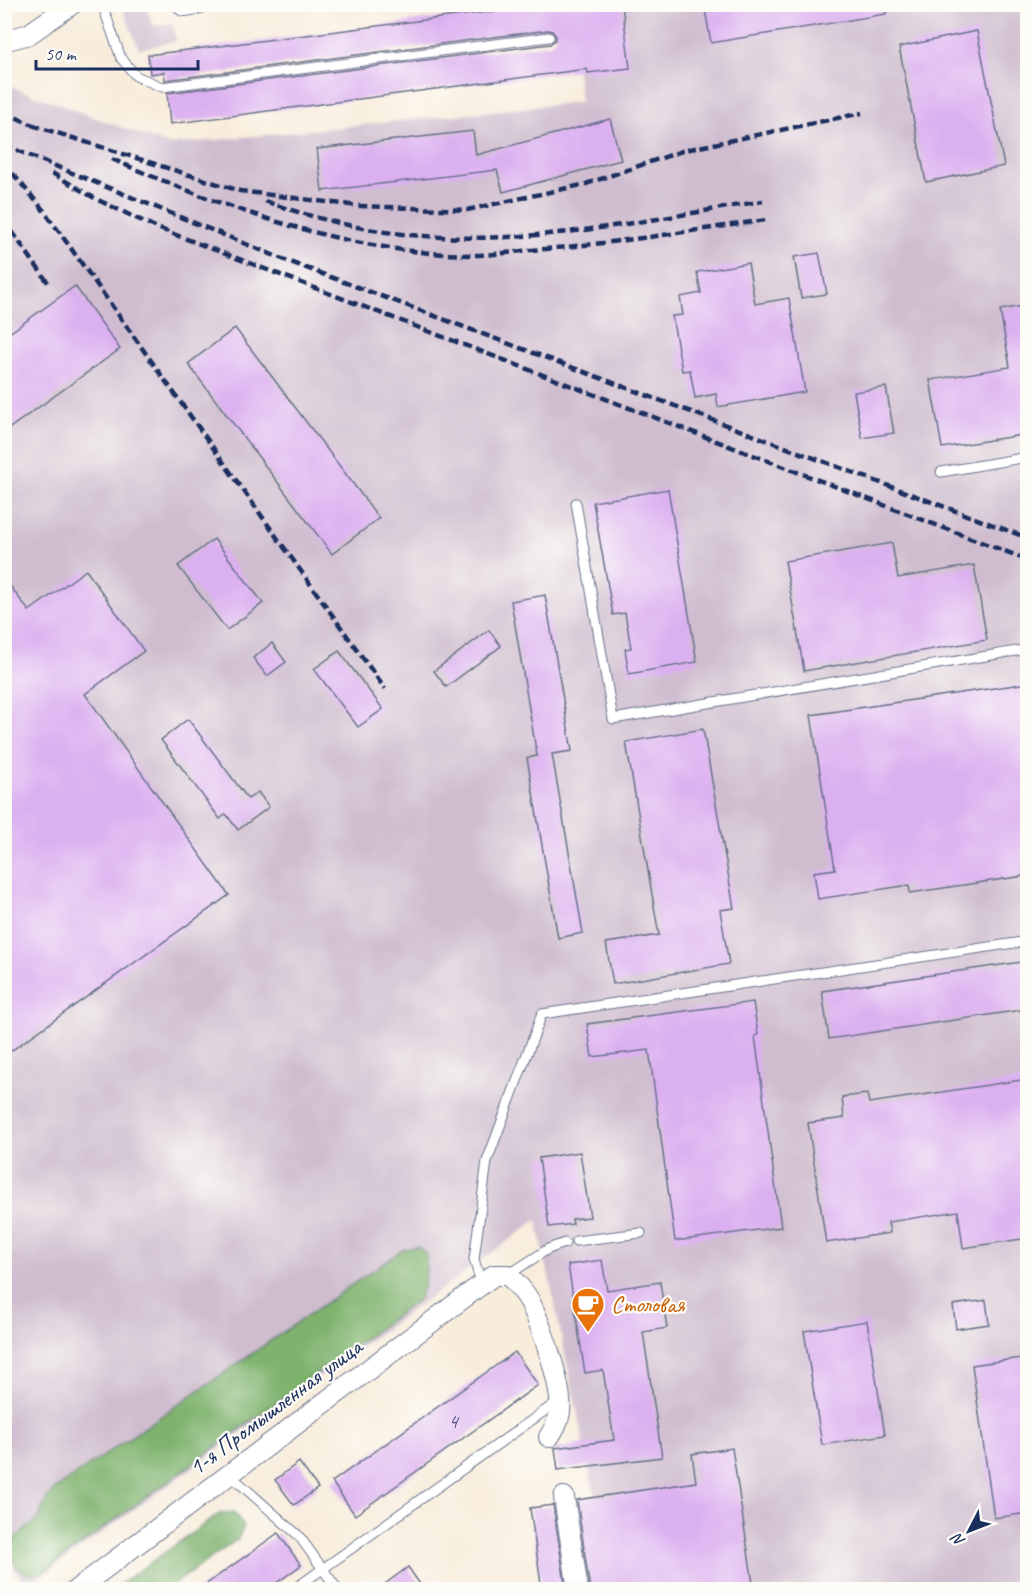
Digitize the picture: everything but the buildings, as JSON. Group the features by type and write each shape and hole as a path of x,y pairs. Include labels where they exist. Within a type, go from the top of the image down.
{"street":[{"path":"4,41 29,34 72,4"},
{"name":"1-я Промышленная улица","path":"76,1590 481,1283 494,1275 508,1275"},
{"path":"508,1275 520,1287 531,1304 555,1372 560,1413 549,1437"},
{"path":"564,1497 578,1590"}],"lane":[{"path":"102,4 121,58 136,76 162,87 549,37"},
{"path":"941,472 1028,457"},
{"path":"576,503 613,719 1028,649"},
{"path":"481,1283 474,1259 487,1161 542,1014 1028,941"},
{"path":"576,1241 641,1233"},
{"path":"508,1275 548,1249 565,1243"},
{"path":"293,1590 560,1400"},
{"path":"229,1474 299,1536 338,1590"}],"shaded area":[{"path":"121,5 145,5 154,26 172,23 176,41 139,49"},
{"path":"570,5 1027,5 1027,1589 609,1589 595,1497 537,1220 27,1587 5,1555 4,84 169,145 580,102"}],"green space":[{"path":"418,1247 426,1254 426,1267 424,1283 418,1300 42,1573 27,1574 17,1568 10,1553 14,1539 38,1519 47,1499 55,1489 404,1249"},
{"path":"234,1512 244,1526 238,1539 167,1589 113,1589 219,1514"}],"railway":[{"path":"4,112 40,128"},
{"path":"32,125 240,191 358,206 467,210 586,184 685,150 862,113"},
{"path":"4,145 285,260 1028,538"},
{"path":"112,159 198,195 288,225 334,237 427,253 473,255 503,253 620,241 766,220"},
{"path":"4,163 45,212 385,689"},
{"path":"52,173 96,199 155,227 1028,560"},
{"path":"265,201 303,214 364,228 425,236 467,238 510,237 595,229 763,201"},
{"path":"4,220 49,284"}],"place":[{"name":"Столовая","path":"588,1333"}]}
